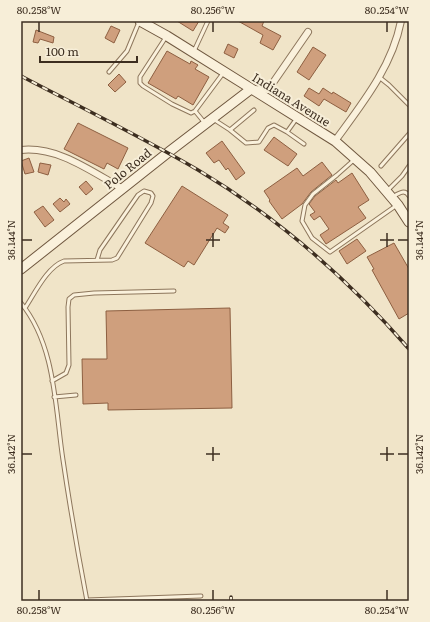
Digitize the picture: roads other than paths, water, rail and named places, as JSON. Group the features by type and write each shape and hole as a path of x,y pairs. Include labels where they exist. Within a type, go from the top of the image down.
{"main road":[{"name":"Indiana Avenue","path":"140,21 151,24 167,36 335,141 370,172 392,198 409,222"},
{"name":"Polo Road","path":"21,268 251,89"}],"street":[{"path":"335,141 380,77 394,47 401,21"},
{"path":"251,89 268,90 308,32"},
{"path":"21,150 31,149 67,158 123,189"}],"lane":[{"path":"109,72 127,51 140,21"},
{"path":"193,52 208,21"},
{"path":"167,36 140,77 140,83 172,104 191,113 195,111 224,72"},
{"path":"380,77 409,105"},
{"path":"230,130 254,110"},
{"path":"195,111 208,121 230,130 246,143 259,142 268,128 274,126 287,132 304,144"},
{"path":"287,132 297,118"},
{"path":"381,166 409,134"},
{"path":"356,158 313,194 305,206 302,221 312,238 330,252 392,198 402,192 405,192 409,196"},
{"path":"392,198 402,176 409,166"},
{"path":"24,308 50,270 56,264 64,261 112,260 117,258 151,203 153,196 151,193 144,191 138,195 100,250 97,260"},
{"path":"52,381 66,373 69,365 68,307 69,299 74,295 94,292 174,291"},
{"path":"21,303 28,312 41,340 51,370 69,499 87,600 201,596"},
{"path":"54,396 76,395"}],"railway":[{"path":"21,76 176,157 227,188 256,208 284,229 337,274 386,323 409,349"}]}
